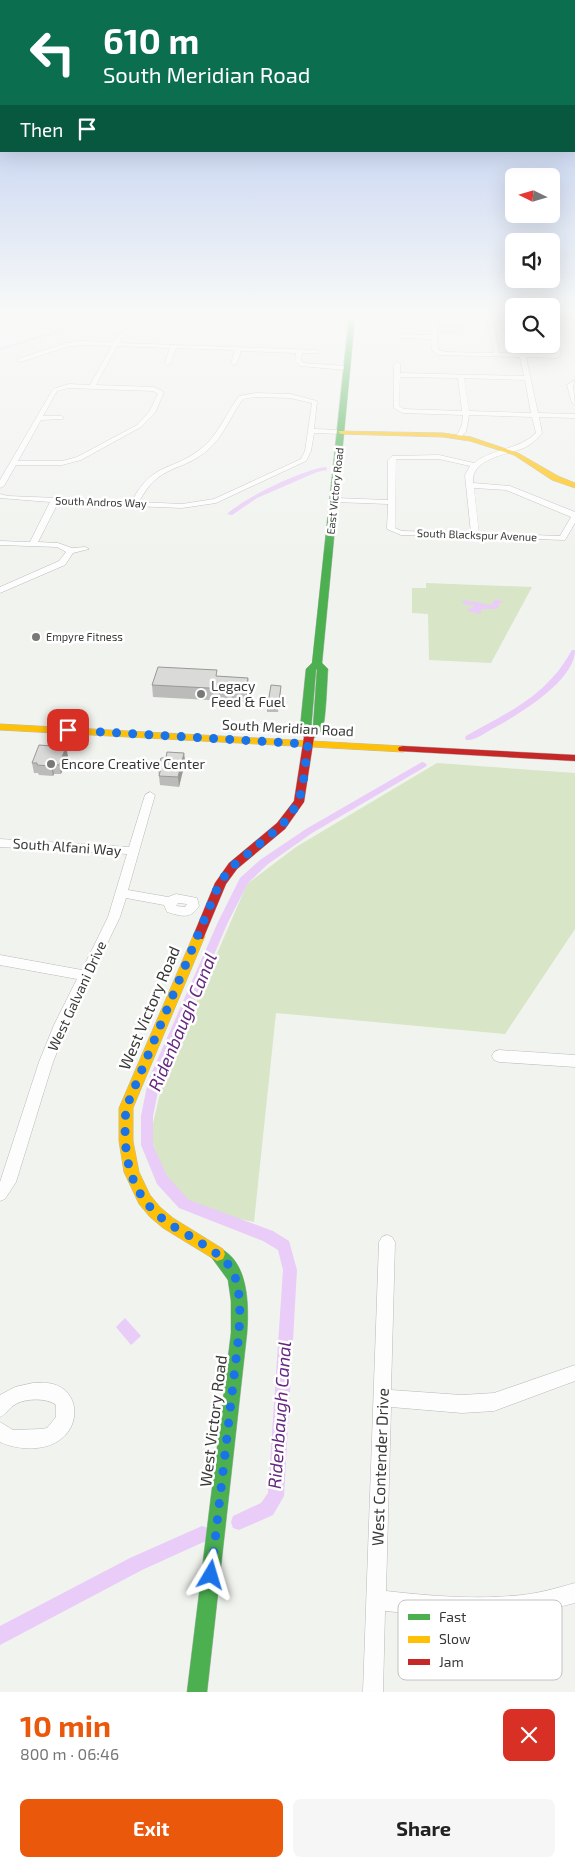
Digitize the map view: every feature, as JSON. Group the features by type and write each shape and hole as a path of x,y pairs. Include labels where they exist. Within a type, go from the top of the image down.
{"main road":[{"name":"East Victory Road","path":"308,740 318,728 323,669 317,664 344,397"},
{"path":"341,430 489,438 575,479"},
{"path":"513,449 555,478 575,486"},
{"name":"South Meridian Road","path":"0,727 308,740 575,758"},
{"name":"West Victory Road","path":"197,1692 241,1304 233,1272 224,1262 212,1250 157,1214 138,1192 126,1154 124,1134 126,1108 220,882 233,866 281,826 292,813 302,791 308,740"}],"street":[{"path":"0,486 51,397"},
{"path":"14,463 54,463 79,459 139,426 152,413 160,397"},
{"name":"South Andros Way","path":"135,503 143,486 154,475 206,447 242,397"},
{"name":"South Andros Way","path":"0,496 8,498 182,506 202,505 216,501 299,464 307,456 316,404 313,401 297,398 269,397"},
{"path":"396,397 396,407 400,410 575,416"},
{"path":"461,435 467,423 464,397"},
{"path":"335,498 391,500 392,460 394,457 439,457 474,465 530,443 540,433 532,397"},
{"path":"40,418 61,418"},
{"path":"312,429 341,430"},
{"path":"474,465 469,475 475,535"},
{"path":"470,485 506,488 575,515"},
{"path":"33,544 55,500"},
{"name":"South Blackspur Avenue","path":"391,500 390,527 394,531 562,538 575,515"},
{"path":"0,543 58,545 70,551 85,549"},
{"path":"0,590 62,562 68,557 70,551"},
{"name":"West Galvani Drive","path":"0,1194 9,1182 46,1062 61,1025 114,917 150,795"},
{"name":"South Alfani Way","path":"0,843 133,851"},
{"path":"122,893 169,902 176,898 193,901 193,906 208,909"},
{"path":"0,960 86,976"},
{"path":"499,1056 575,1061"},
{"name":"West Contender Drive","path":"373,1692 387,1242"},
{"path":"382,1398 462,1404 494,1402 575,1373"},
{"path":"0,1408 9,1397 18,1393 50,1391 58,1394 64,1400 66,1417 62,1426 47,1438 13,1440 0,1431"},
{"path":"545,1600 575,1593"},
{"path":"376,1600 398,1602"}],"green space":[{"path":"426,583 532,587 491,663 429,660 428,614 412,613 412,588 426,588"},
{"path":"437,763 575,773 575,929 505,1034 276,1013 254,1222 198,1210 168,1185 150,1136 164,1077 247,884 296,847"}],"shaded area":[{"path":"496,599 504,602 498,604 499,607 495,609 482,609 480,614 468,611 468,609 474,607 473,605 465,605 462,602 465,600 491,605"},
{"path":"125,1318 141,1336 131,1345 116,1327"}],"building":[{"path":"158,667 217,670 216,676 248,678 246,690 152,685"},
{"path":"271,685 281,686 278,709 267,709"},
{"path":"39,745 66,747 59,765 37,765 37,763 32,763"},
{"path":"167,752 184,753 178,777 159,776 161,768 158,768 161,758 166,758"}],"waterway":[{"path":"230,514 255,497 316,470 325,469"},
{"name":"Ridenbaugh Canal","path":"469,738 515,712 542,693 565,668 575,652"},
{"name":"Ridenbaugh Canal","path":"239,1522 267,1509 276,1496 290,1270 284,1246 268,1236 184,1204 162,1180 147,1145 147,1116 154,1081 223,922 244,881 264,862 309,831 422,765"},
{"name":"Ridenbaugh Canal","path":"0,1636 136,1564 202,1534"}],"traffic: fast":[{"path":"307,732 305,728 311,669 317,664 344,397"},
{"path":"309,737 318,728 323,669 317,664"},
{"path":"197,1692 240,1322 240,1301 235,1280 225,1262 217,1254"}],"traffic: slow":[{"path":"341,432 443,435 471,439 516,454 555,478 575,486"},
{"path":"0,727 403,749"},
{"path":"199,936 126,1108 126,1141 128,1156 137,1186 155,1212 168,1223 217,1254"}],"traffic: jam":[{"path":"199,936 221,883 233,866 281,826 299,802 309,737 307,732"},
{"path":"403,749 575,758"}],"place":[{"name":"Empyre Fitness","path":"36,637"},
{"name":"Legacy Feed & Fuel","path":"201,694"},
{"name":"Encore Creative Center","path":"51,764"}],"route":[{"path":"68,730 308,744 299,802 281,826 247,853 220,882 126,1108 124,1134 126,1154 130,1173 138,1192 157,1214 212,1250 224,1262 233,1272 241,1304 211,1575"}]}
